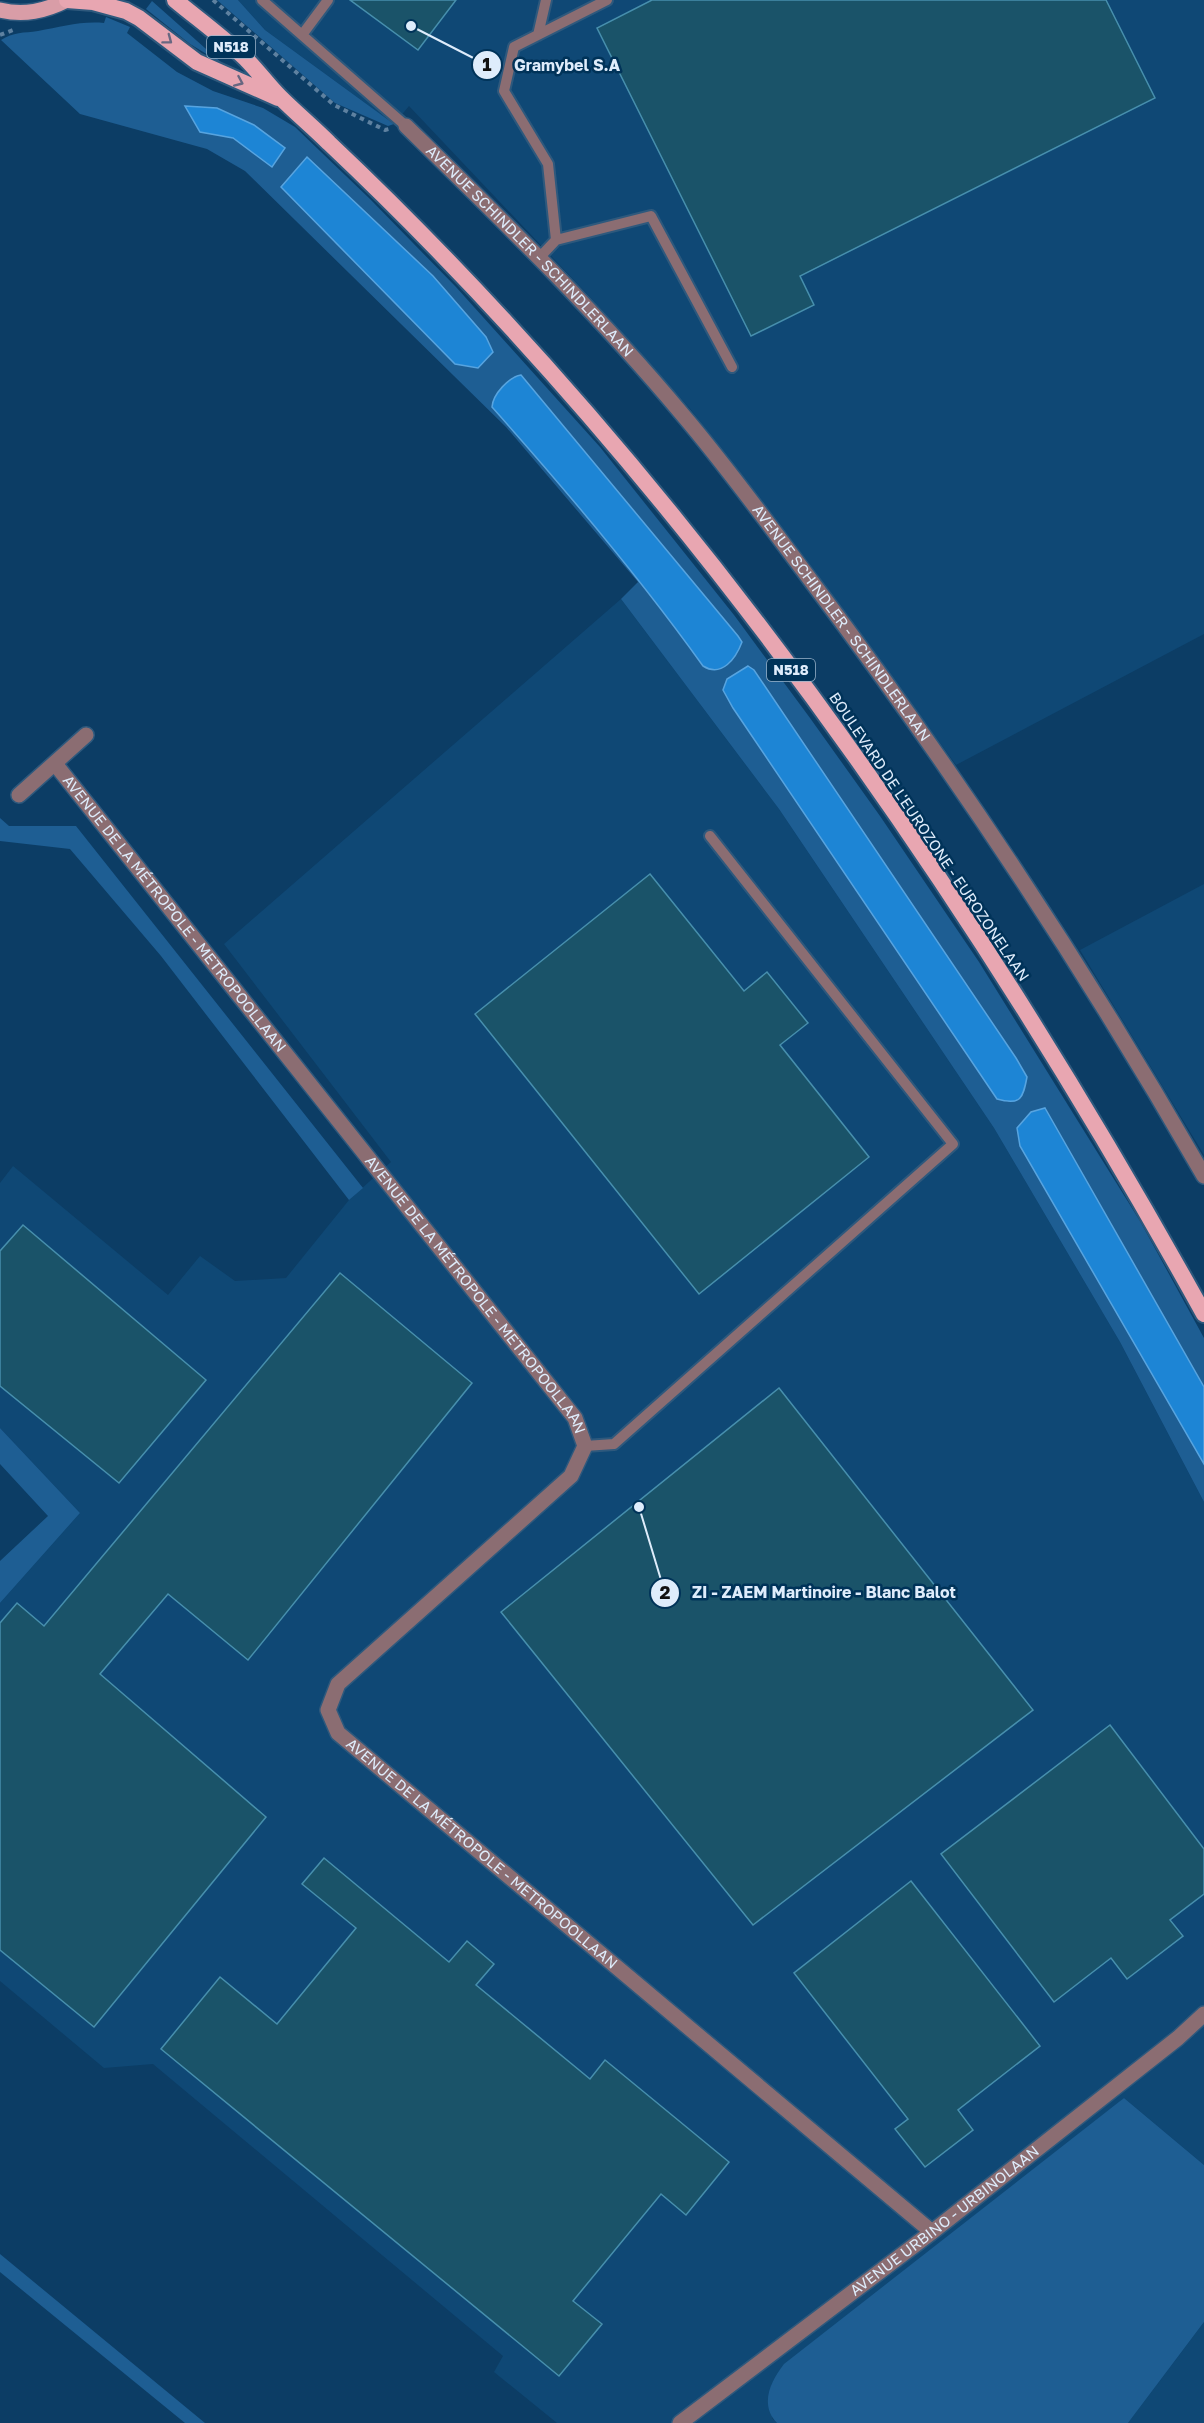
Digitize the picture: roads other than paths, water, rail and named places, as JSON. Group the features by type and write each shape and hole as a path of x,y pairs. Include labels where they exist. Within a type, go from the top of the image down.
{"highway":[{"name":"BOULEVARD DE L'EUROZONE - EUROZONELAAN","path":"67,0 93,2 126,11 139,18 197,62 282,99"},
{"name":"BOULEVARD DE L'EUROZONE - EUROZONELAAN","path":"175,0 246,59 282,99 378,189 495,309 606,434 752,617 897,818 997,967 1067,1075 1204,1314"}],"main road":[{"path":"0,10 30,13 67,0"}],"street":[{"name":"AVENUE SCHINDLER - SCHINDLERLAAN","path":"406,126 540,257 682,413 760,513 894,693 965,794 1135,1056 1204,1176"},
{"name":"AVENUE DE LA MÉTROPOLE - METROPOOLLAAN","path":"19,795 56,765 86,735"},
{"name":"AVENUE DE LA MÉTROPOLE - METROPOOLLAAN","path":"56,765 575,1418 585,1446 571,1476 338,1684 328,1710 338,1733 932,2232"},
{"name":"AVENUE URBINO - URBINOLAAN","path":"680,2423 932,2232 1204,2014"}],"lane":[{"path":"262,0 406,126"},
{"path":"302,35 328,0"},
{"path":"538,35 546,0"},
{"path":"556,240 548,164 504,91 514,47 607,0"},
{"path":"540,257 556,240 651,216 732,367"},
{"path":"585,1446 614,1444 953,1144 710,836"}],"place":[{"name":"Gramybel S.A","path":"411,26"},
{"name":"ZI - ZAEM Martinoire - Blanc Balot","path":"639,1507"}]}
